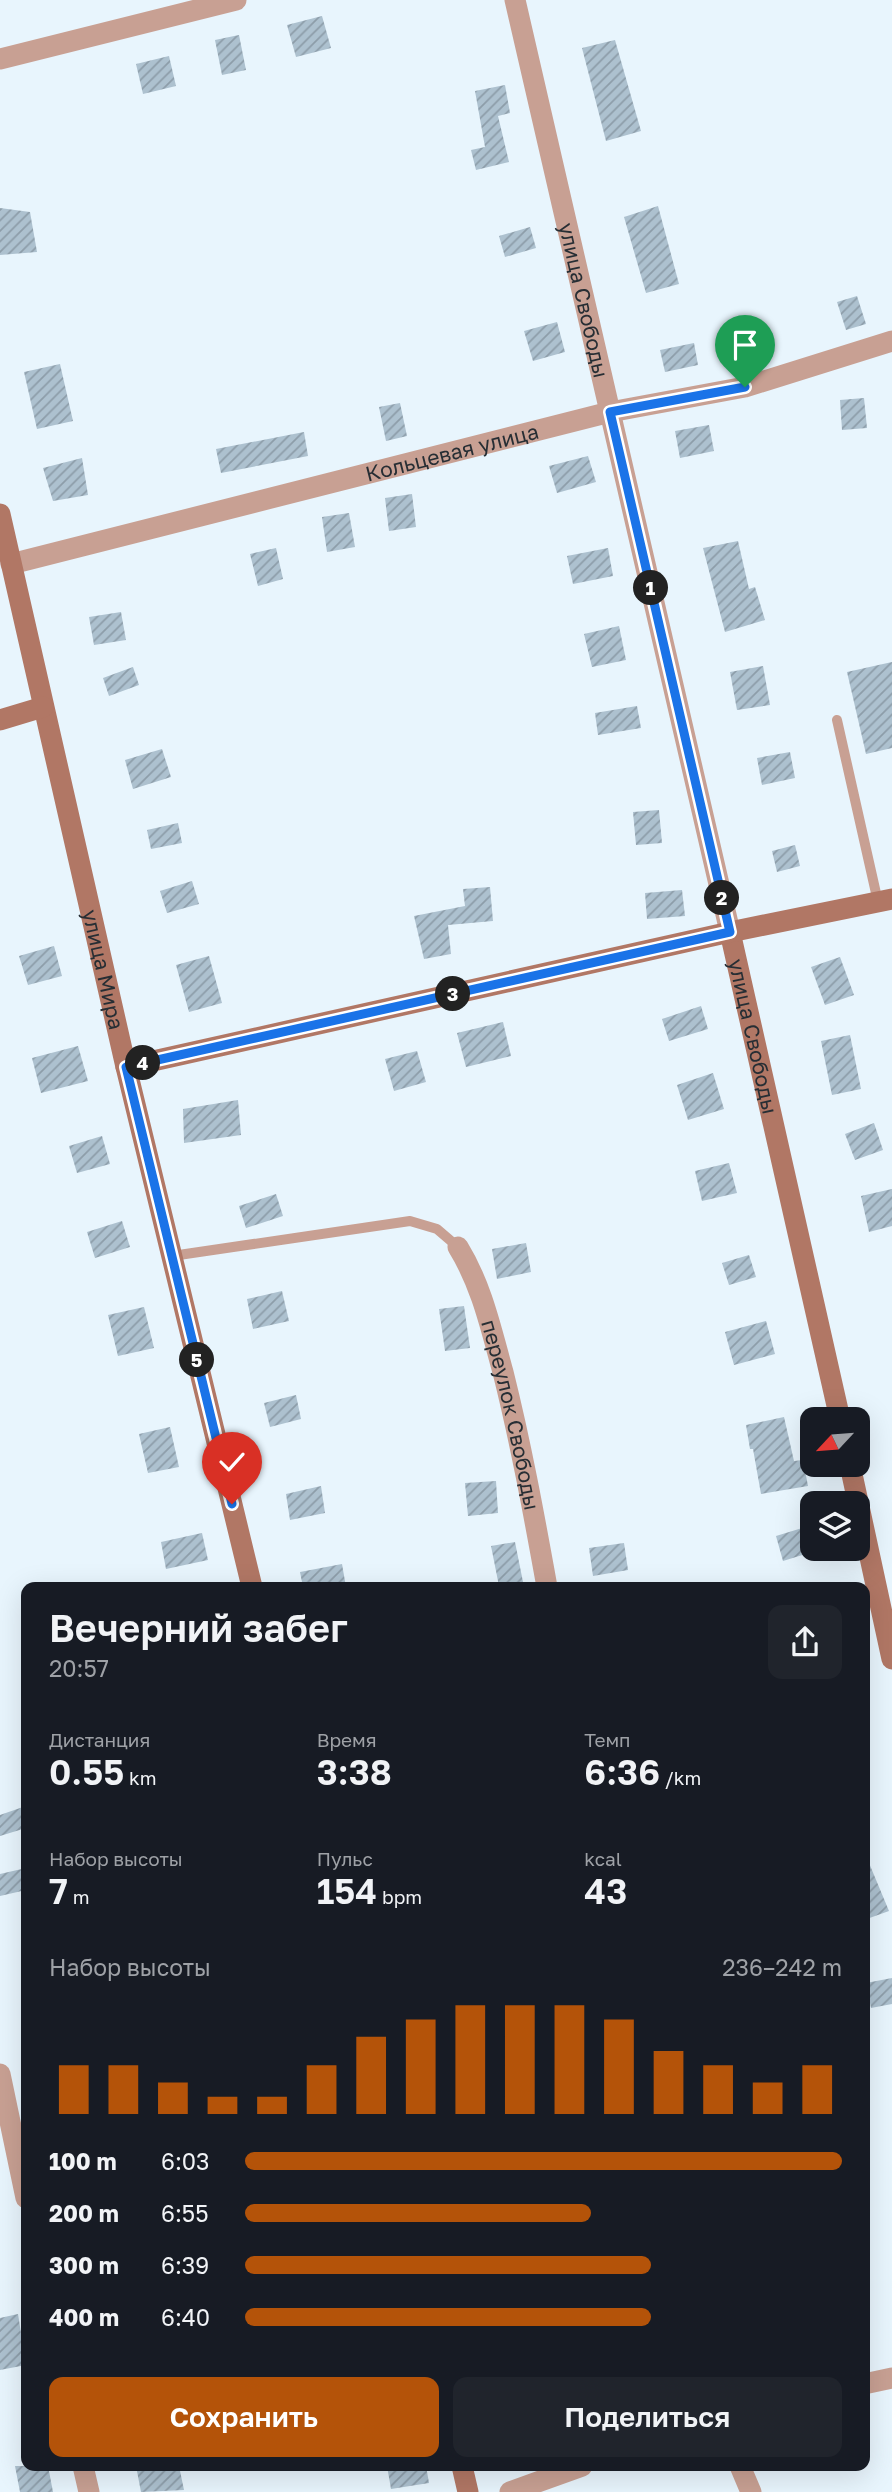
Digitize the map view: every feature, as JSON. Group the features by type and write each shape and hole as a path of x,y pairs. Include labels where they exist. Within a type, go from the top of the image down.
{"street":[{"path":"0,59 236,0"},
{"name":"улица Свободы","path":"515,0 837,1407"},
{"name":"Кольцевая улица","path":"11,564 610,412 745,387 892,341"},
{"name":"улица Мира","path":"0,514 126,1067 251,1582"},
{"path":"0,720 43,707"},
{"path":"126,1067 885,900"},
{"name":"переулок Свободы","path":"457,1247 475,1275 494,1338 523,1452 546,1582"},
{"path":"853,1477 892,1659"},
{"path":"0,2074 21,2174"},
{"path":"870,2383 892,2378"},
{"path":"84,2471 89,2492"},
{"path":"463,2471 468,2492"},
{"path":"510,2492 568,2471"},
{"path":"742,2471 751,2492"}],"lane":[{"path":"837,720 885,900"},
{"path":"172,1256 410,1221 437,1229 457,1247"}],"building":[{"path":"322,16 331,48 296,57 287,25"},
{"path":"239,35 246,70 222,75 215,40"},
{"path":"615,40 641,131 606,141 582,48"},
{"path":"169,56 176,86 143,94 136,64"},
{"path":"505,85 510,113 498,116 509,162 476,170 471,150 485,147 475,91"},
{"path":"658,206 679,284 646,293 624,217"},
{"path":"0,208 30,212 37,252 0,255"},
{"path":"530,227 536,248 505,257 499,236"},
{"path":"857,296 866,324 846,330 837,302"},
{"path":"557,322 565,352 533,361 524,331"},
{"path":"694,343 698,365 665,372 660,350"},
{"path":"60,364 73,421 37,429 24,372"},
{"path":"864,398 867,428 842,430 840,400"},
{"path":"400,403 407,436 386,441 379,407"},
{"path":"709,425 714,451 680,458 675,431"},
{"path":"304,432 308,456 221,473 216,449"},
{"path":"588,456 596,482 557,493 549,466"},
{"path":"82,458 88,495 53,501 43,468"},
{"path":"412,494 416,527 389,531 385,498"},
{"path":"349,513 355,547 327,552 322,517"},
{"path":"738,541 749,589 755,587 765,620 725,632 703,548"},
{"path":"276,548 283,579 258,586 250,554"},
{"path":"608,548 613,576 573,584 567,556"},
{"path":"121,612 126,640 94,645 89,617"},
{"path":"619,626 626,660 592,667 584,634"},
{"path":"892,662 892,748 866,754 847,672"},
{"path":"763,666 770,705 737,710 730,672"},
{"path":"133,667 139,685 109,696 103,678"},
{"path":"637,706 641,728 598,735 595,713"},
{"path":"162,749 171,777 133,789 125,760"},
{"path":"790,752 795,778 762,785 757,758"},
{"path":"659,810 662,843 636,845 633,812"},
{"path":"178,823 182,843 151,849 147,830"},
{"path":"795,845 800,866 777,872 772,851"},
{"path":"192,881 199,904 167,913 160,891"},
{"path":"490,887 493,921 448,925 451,954 424,959 414,916 465,906 463,889"},
{"path":"682,890 685,916 647,919 645,893"},
{"path":"54,946 62,976 28,985 19,956"},
{"path":"209,956 222,1003 189,1012 176,965"},
{"path":"840,957 854,995 825,1005 811,967"},
{"path":"701,1006 708,1029 669,1041 662,1019"},
{"path":"503,1022 511,1056 466,1067 457,1033"},
{"path":"850,1035 861,1089 832,1095 821,1041"},
{"path":"78,1046 88,1081 41,1093 32,1058"},
{"path":"417,1051 426,1082 394,1091 385,1059"},
{"path":"713,1073 724,1109 688,1120 677,1085"},
{"path":"238,1100 241,1135 184,1143 183,1109"},
{"path":"874,1123 883,1150 855,1160 845,1134"},
{"path":"102,1136 110,1164 77,1173 69,1146"},
{"path":"729,1163 737,1193 702,1201 695,1171"},
{"path":"892,1189 892,1226 869,1232 861,1196"},
{"path":"276,1194 283,1216 246,1228 239,1206"},
{"path":"122,1221 130,1247 95,1258 87,1232"},
{"path":"526,1243 531,1272 497,1279 492,1249"},
{"path":"749,1255 756,1277 729,1285 722,1263"},
{"path":"282,1291 289,1321 253,1329 247,1299"},
{"path":"464,1306 470,1348 445,1351 439,1309"},
{"path":"144,1307 154,1348 118,1356 108,1315"},
{"path":"766,1321 775,1354 734,1365 725,1332"},
{"path":"296,1395 301,1419 270,1427 264,1403"},
{"path":"784,1417 794,1461 800,1460 800,1477 806,1477 808,1486 761,1494 746,1425"},
{"path":"170,1427 179,1467 148,1473 139,1434"},
{"path":"496,1481 498,1513 468,1516 465,1483"},
{"path":"321,1486 325,1513 290,1520 286,1494"},
{"path":"800,1529 800,1556 783,1561 776,1536"},
{"path":"202,1533 208,1560 166,1569 161,1542"},
{"path":"515,1542 523,1582 498,1582 491,1546"},
{"path":"624,1543 628,1570 593,1576 589,1548"},
{"path":"342,1564 345,1582 302,1582 300,1572"},
{"path":"21,1808 21,1830 0,1836 0,1815"},
{"path":"870,1865 889,1911 870,1918"},
{"path":"21,1869 21,1891 0,1896 0,1874"},
{"path":"892,1978 892,2004 871,2008 870,1982"},
{"path":"18,2314 21,2366 0,2370 0,2318"},
{"path":"15,2466 21,2466 21,2471 49,2471 53,2492 20,2492"},
{"path":"137,2471 180,2471 184,2490 141,2492"},
{"path":"388,2471 427,2471 429,2483 391,2489"}],"route":[{"path":"232,1504 126,1067 730,932 610,412 745,387"}]}
